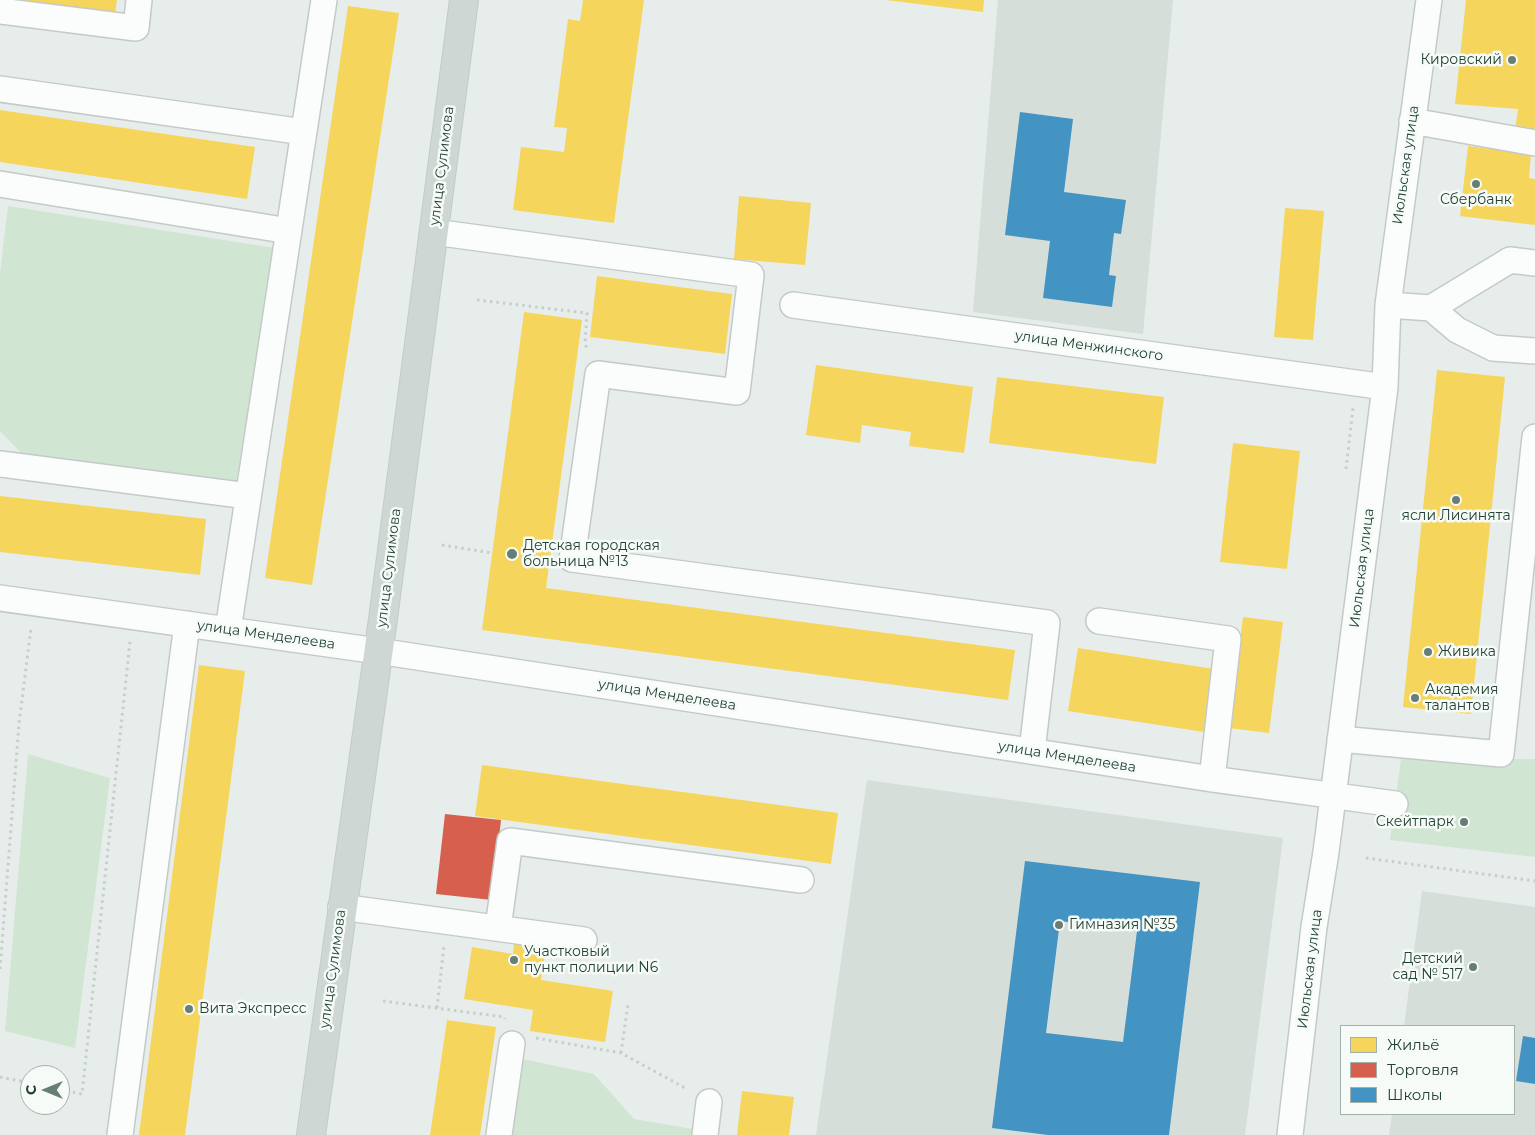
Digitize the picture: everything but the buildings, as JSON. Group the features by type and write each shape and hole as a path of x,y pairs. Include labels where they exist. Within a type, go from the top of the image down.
{"main road":[{"name":"улица Сулимова","path":"311,1135 341,907 378,651 464,0"}],"street":[{"path":"0,11 136,28 139,0"},
{"path":"228,630 324,0"},
{"name":"Июльская улица","path":"1290,1135 1314,928 1334,794 1385,387 1388,305 1429,0"},
{"path":"0,89 304,132"},
{"path":"1412,121 1535,143"},
{"path":"0,184 289,231"},
{"path":"434,232 751,275 737,392 598,374 572,559 1047,623 1032,752"},
{"path":"1431,308 1510,260 1535,263"},
{"name":"улица Менжинского","path":"793,305 994,324 1385,387"},
{"path":"1388,305 1431,308 1468,307"},
{"path":"1431,308 1457,330 1493,348 1535,351"},
{"path":"1340,739 1501,754 1535,437"},
{"path":"0,464 248,496"},
{"name":"улица Менделеева","path":"0,598 378,651 1212,780 1334,794 1395,804"},
{"path":"1099,621 1228,639 1212,780"},
{"path":"120,1135 187,624"},
{"path":"498,928 510,841 802,880"},
{"path":"341,907 584,940"},
{"path":"499,1135 518,1035"},
{"path":"705,1135 709,1102"}],"path":[{"path":"477,300 587,313 585,344"},
{"path":"442,545 492,553"},
{"path":"0,969 19,724 34,602"},
{"path":"70,1092 82,1094 133,616"},
{"path":"1366,858 1535,881"},
{"path":"437,1008 447,921"},
{"path":"383,1001 504,1017 518,1035 621,1053 709,1102"},
{"path":"621,1053 628,1004"},
{"path":"0,1076 20,1081"}],"shaded area":[{"path":"998,0 1173,0 1143,334 973,312"},
{"name":"Гимназия №35","path":"867,780 1283,838 1245,1135 816,1135"},
{"name":"Детский сад № 517","path":"1422,891 1535,907 1535,1135 1389,1135 1392,1115 1515,1115 1515,1025 1404,1025"}],"green space":[{"path":"8,206 275,248 236,483 23,455 0,431 0,273"},
{"path":"28,754 110,778 75,1048 5,1031"},
{"name":"Скейтпарк","path":"1401,759 1535,759 1535,857 1390,840"},
{"path":"523,1059 594,1074 634,1119 693,1129 693,1135 511,1135"}],"place":[{"name":"Кировский","path":"1512,60"},
{"name":"Сбербанк","path":"1476,184"},
{"name":"ясли Лисинята","path":"1456,500"},
{"name":"Детская городская больница №13","path":"512,554"},
{"name":"Живика","path":"1428,652"},
{"name":"Академия талантов","path":"1415,698"},
{"name":"Скейтпарк","path":"1464,822"},
{"name":"Гимназия №35","path":"1059,925"},
{"name":"Участковый пункт полиции N6","path":"514,960"},
{"name":"Детский сад № 517","path":"1473,967"},
{"name":"Вита Экспресс","path":"189,1009"}]}
